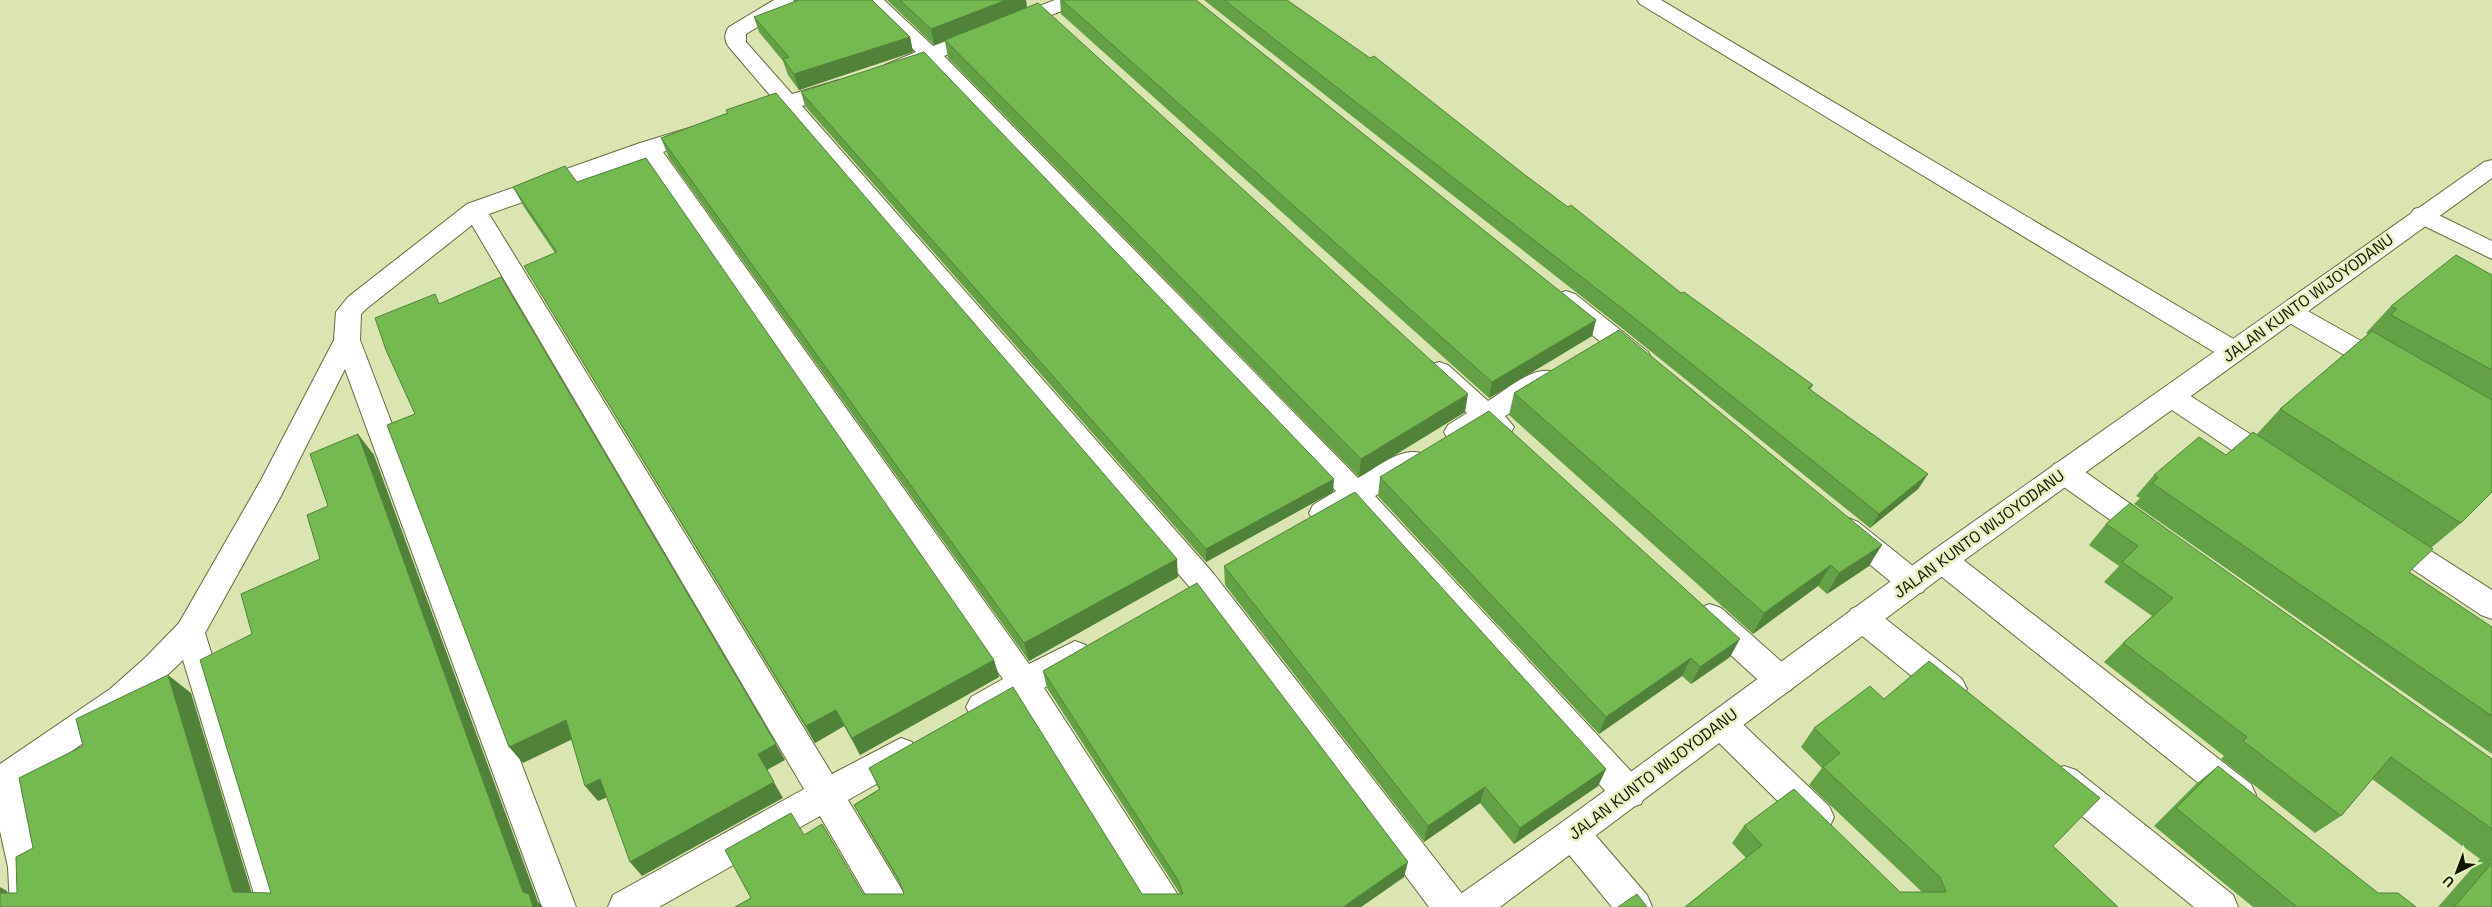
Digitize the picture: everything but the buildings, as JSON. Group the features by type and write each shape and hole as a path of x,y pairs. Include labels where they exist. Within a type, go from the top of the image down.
{"street":[{"path":"788,0 748,22 734,33 736,43 790,103 1203,582 1451,907"},
{"path":"872,0 932,55 1356,494 1629,793"},
{"path":"27,907 25,867 2,780 122,699 156,668 190,632 271,488 347,340 349,312 357,303 475,210 648,148 932,55 1039,6 1073,0"},
{"path":"1648,0 2234,351"},
{"path":"1039,6 1067,31"},
{"path":"648,148 1024,683 1166,907"},
{"name":"JALAN KUNTO WIJOYODANU","path":"1471,907 1574,834 1942,560 2492,167"},
{"path":"475,210 893,907"},
{"path":"2422,216 2492,251"},
{"path":"1551,288 1659,375"},
{"path":"2290,312 2408,380"},
{"path":"1297,528 1613,337"},
{"path":"347,340 559,907"},
{"path":"1420,354 1516,442"},
{"path":"2172,397 2295,477"},
{"path":"2064,472 2169,547"},
{"path":"1828,514 1912,583"},
{"path":"2369,526 2492,606"},
{"path":"1942,560 2263,814"},
{"path":"1177,597 1228,568"},
{"path":"1692,601 1780,680"},
{"path":"1862,618 1977,710"},
{"path":"190,632 275,907"},
{"path":"955,722 1100,640"},
{"path":"1721,724 1840,839"},
{"path":"625,907 921,741"},
{"path":"2038,760 2221,907"},
{"path":"1574,834 1635,907"}]}
